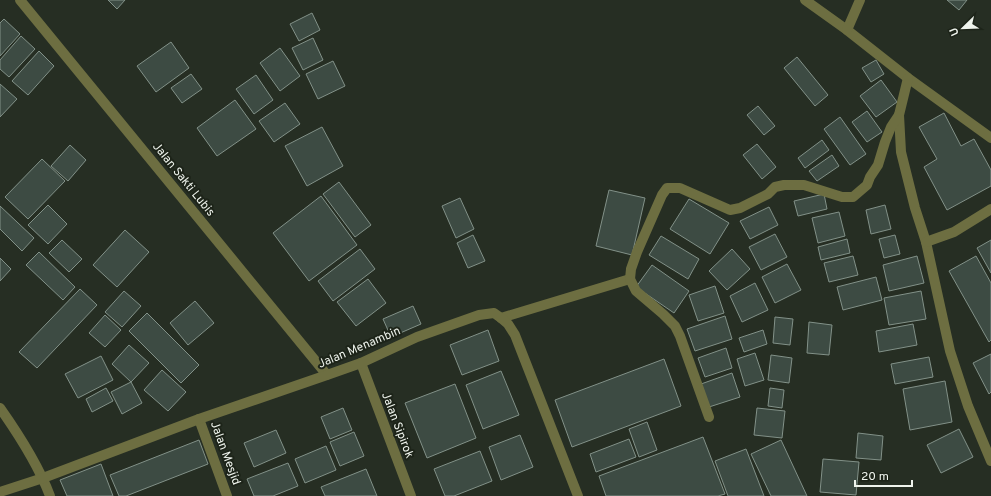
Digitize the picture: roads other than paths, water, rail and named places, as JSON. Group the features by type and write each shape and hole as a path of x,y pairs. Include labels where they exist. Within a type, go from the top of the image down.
{"street":[{"name":"Jalan Sakti Lubis","path":"20,0 328,375"},
{"path":"805,0 847,30 908,78 991,138"},
{"path":"847,30 860,0"},
{"path":"709,417 675,326 636,291 630,279 631,269 637,252 662,195 667,188 680,188 730,210 740,208 768,194 775,187 784,185 804,185 842,197 853,197 867,185 870,177 878,165 887,137 899,115 908,78"},
{"path":"899,115 901,152 914,208 926,242 950,351 968,406 991,461"},
{"path":"926,242 954,232 991,209"},
{"path":"578,496 515,335 502,318 630,279"},
{"name":"Jalan Menambin","path":"0,492 43,478 200,419 361,363 416,337 479,315 494,313 502,318"},
{"name":"Jalan Sipirok","path":"361,363 411,496"},
{"path":"0,408 14,427 43,478 50,496"},
{"name":"Jalan Mesjid","path":"200,419 227,496"}]}
